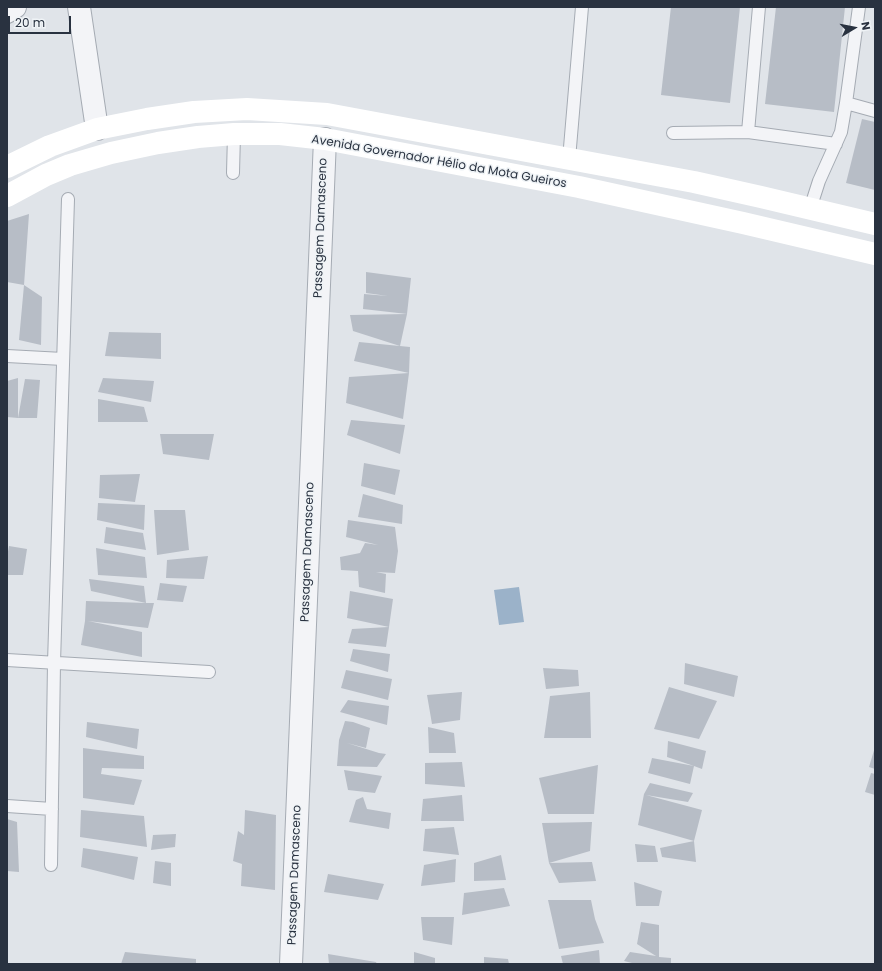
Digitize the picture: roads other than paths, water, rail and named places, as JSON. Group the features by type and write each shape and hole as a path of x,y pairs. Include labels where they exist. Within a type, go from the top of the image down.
{"main road":[{"path":"7,167 50,146 97,129 147,119 194,112 247,109 327,114 694,182 875,224"},
{"name":"Avenida Governador Hélio da Mota Gueiros","path":"7,196 46,175 70,165 111,153 198,136 280,134 325,139 579,187 875,254"}],"street":[{"path":"7,12 15,7"},
{"path":"79,7 97,129"},
{"name":"Passagem Damasceno","path":"291,964 325,139"}],"lane":[{"path":"569,159 582,7"},
{"path":"748,132 759,7"},
{"path":"810,209 819,181 841,132 859,7"},
{"path":"846,103 875,110"},
{"path":"673,133 748,132 836,144"},
{"path":"233,173 234,134"},
{"path":"51,865 54,663 68,199"},
{"path":"7,356 63,359"},
{"path":"7,660 209,672"},
{"path":"7,806 52,809"}],"water":[{"path":"519,587 524,622 499,625 494,590"}]}
